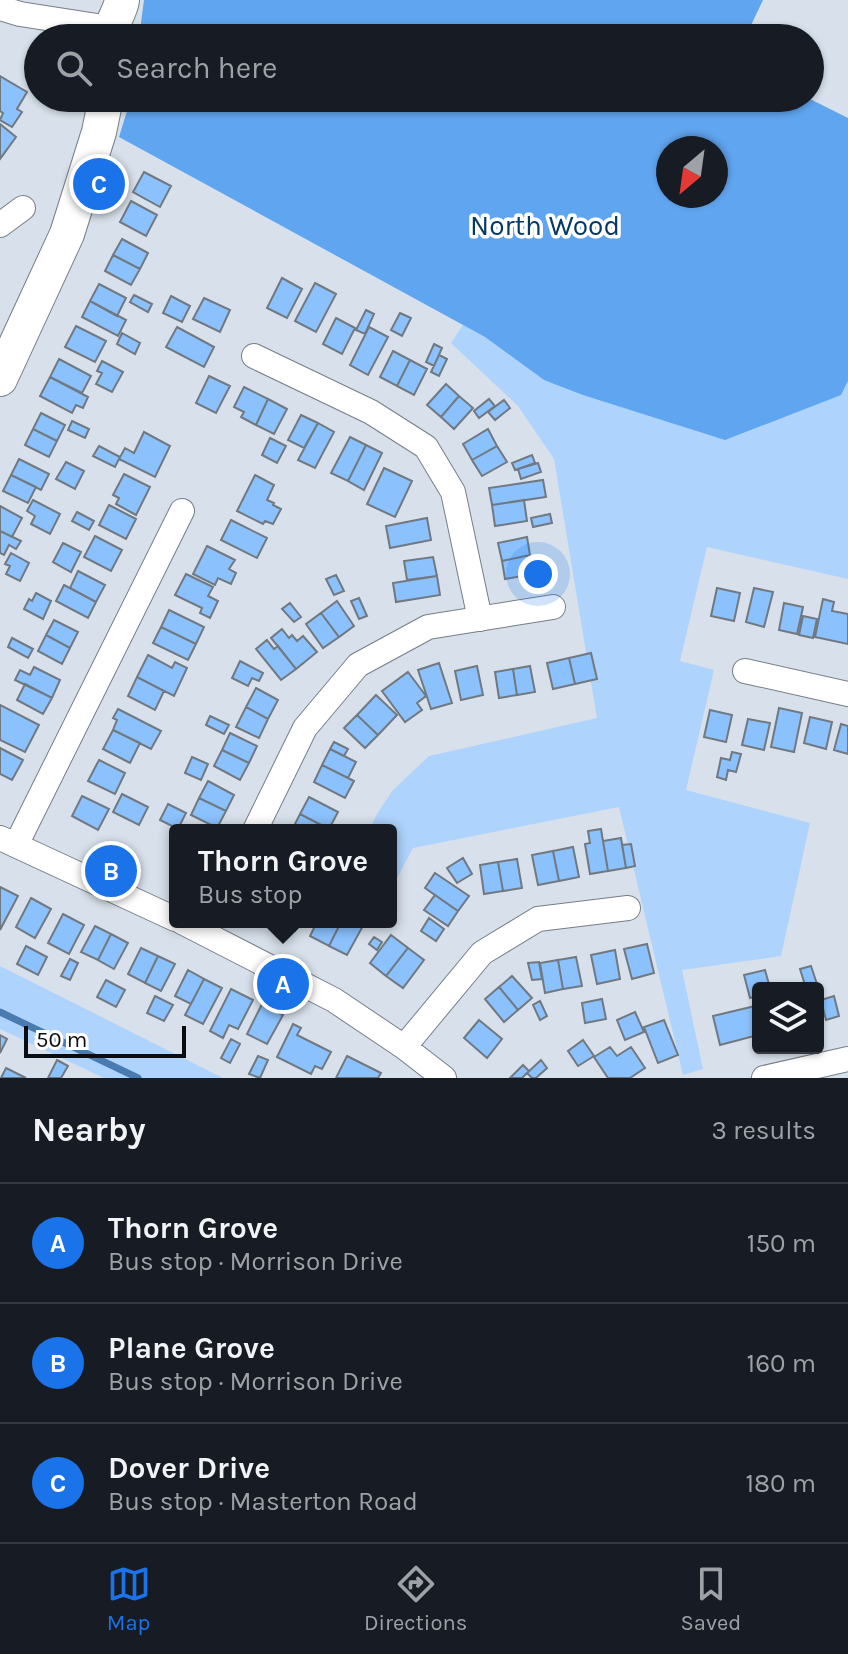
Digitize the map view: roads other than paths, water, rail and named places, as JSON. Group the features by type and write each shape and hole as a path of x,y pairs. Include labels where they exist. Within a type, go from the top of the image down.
{"street":[{"path":"0,8 20,14 114,22"},
{"path":"0,379 67,234 103,112"},
{"path":"0,225 23,208"},
{"path":"254,356 371,412 426,447 453,492 480,619"},
{"path":"169,916 8,842 182,511"},
{"path":"258,824 305,728 358,665 428,627 553,607"},
{"path":"745,671 848,694"},
{"path":"404,1047 482,953 538,919 628,908"},
{"path":"210,928 334,1000 444,1078"},
{"path":"764,1078 848,1059"}],"waterway":[{"path":"0,1012 138,1078"}],"place":[{"name":"Dover Drive","path":"99,184"},
{"name":"Plane Grove","path":"111,871"},
{"name":"Thorn Grove","path":"283,984"}],"park label":[{"name":"North Wood","path":"545,225"}]}
